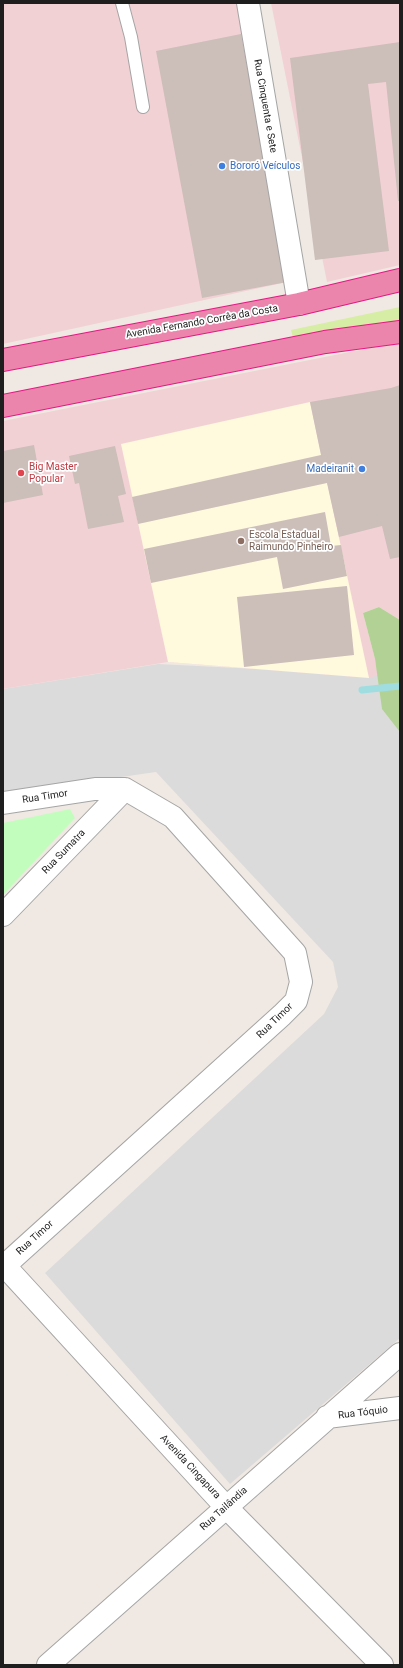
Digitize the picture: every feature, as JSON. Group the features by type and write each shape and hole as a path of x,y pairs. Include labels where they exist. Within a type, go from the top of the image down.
{"highway":[{"name":"Avenida Fernando Corrêa da Costa","path":"3,360 299,304 400,280"},
{"path":"3,406 325,342 400,332"}],"street":[{"name":"Rua Cinquenta e Sete","path":"248,3 299,304"},
{"name":"Rua Timor","path":"3,804 95,789 125,789 173,817 294,953 301,982 296,1001 282,1015 4,1265"},
{"name":"Rua Sumatra","path":"3,915 125,789"},
{"name":"Avenida Cingapura","path":"4,1265 226,1507 382,1665"},
{"name":"Rua Tailândia","path":"48,1665 400,1354"},
{"name":"Rua Tóquio","path":"327,1417 400,1408"}],"lane":[{"path":"122,3 131,37 143,107"}],"shaded area":[{"path":"3,3 243,3 287,282 3,344"},
{"path":"271,3 400,3 400,265 327,282"},
{"path":"400,342 400,620 379,607 363,613 378,675 369,678 168,662 3,689 3,421"},
{"name":"Escola Estadual Raimundo Pinheiro","path":"310,402 369,678 168,662 121,444"},
{"path":"158,664 378,675 400,674 400,1338 230,1484 45,1273 324,1014 338,987 333,962 156,772 3,794 3,689"}],"green space":[{"path":"400,307 400,325 293,338 291,330"},
{"path":"379,607 400,620 400,732 382,709 375,659 363,613"},
{"path":"70,809 75,818 3,895 3,823"}],"building":[{"name":"Bororó Veículos","path":"241,34 287,282 202,298 156,51"},
{"path":"400,42 400,201 398,201 386,82 368,84 389,251 315,260 290,58"},
{"name":"Madeiranit","path":"400,385 400,557 390,559 382,526 339,537 327,483 138,524 132,497 321,455 310,402 391,388"},
{"name":"Big Master Popular","path":"34,445 43,495 3,503 3,451"},
{"path":"115,446 126,494 118,496 124,522 88,529 79,483 75,484 69,456"},
{"path":"325,512 331,546 341,545 347,576 283,589 277,557 151,583 144,549"},
{"path":"347,586 354,655 244,667 237,597"}],"waterway":[{"path":"362,690 400,686"}],"place":[{"name":"Bororó Veículos","path":"222,166"},
{"name":"Madeiranit","path":"362,469"},
{"name":"Big Master Popular","path":"21,473"},
{"name":"Escola Estadual Raimundo Pinheiro","path":"241,541"}]}
